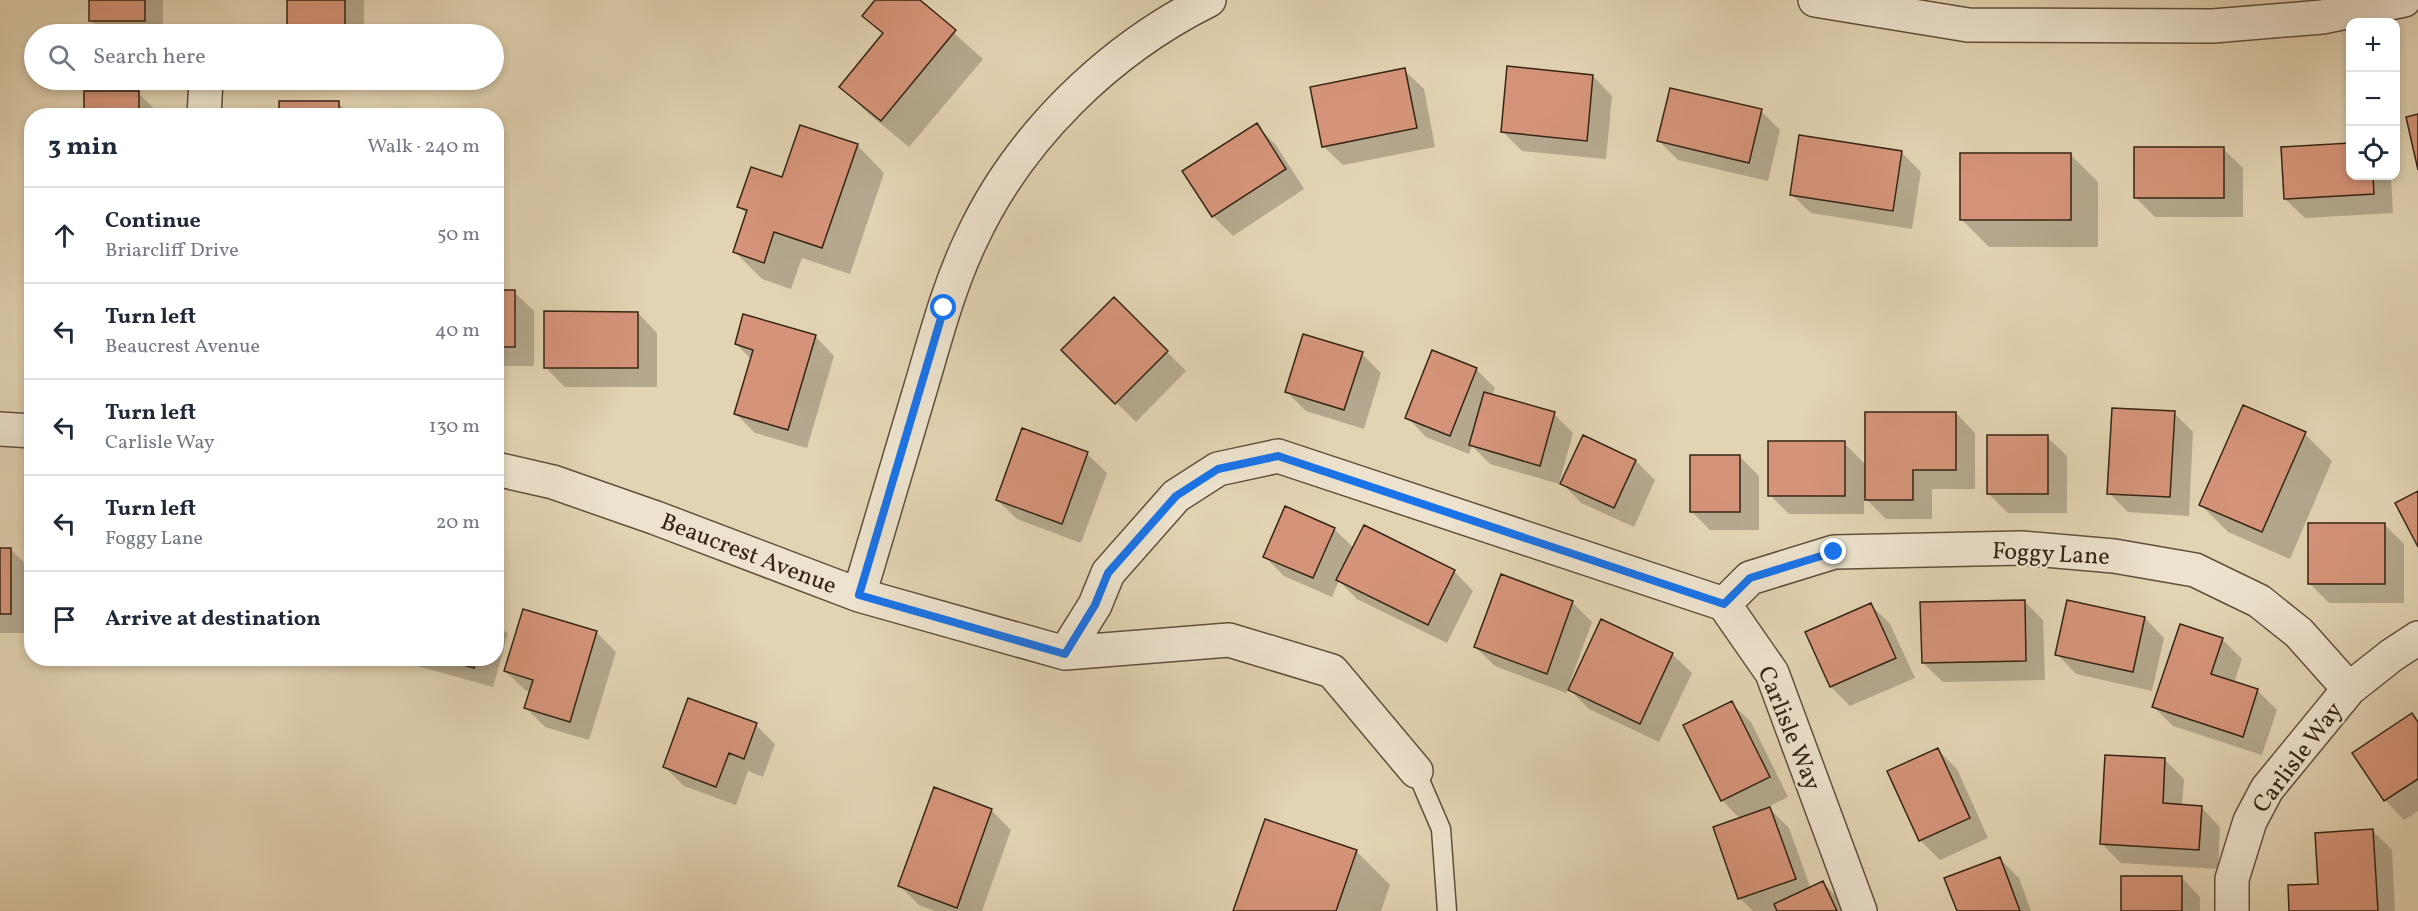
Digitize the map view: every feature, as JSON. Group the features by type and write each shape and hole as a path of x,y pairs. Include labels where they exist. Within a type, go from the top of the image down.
{"street":[{"path":"859,595 944,308 971,240 997,193 1040,133 1103,69 1176,16 1209,0"},
{"path":"1815,0 1968,25 2201,26 2322,17 2404,0"},
{"path":"204,108 205,90"},
{"path":"0,429 24,430"},
{"path":"1065,654 1095,605 1108,573 1176,496 1218,469 1278,456 1724,604"},
{"name":"Beaucrest Avenue","path":"504,471 553,482 645,514 859,595 1065,654 1229,640 1332,671 1416,771"},
{"name":"Foggy Lane","path":"1724,604 1750,578 1834,552 2022,548 2114,556 2195,570 2259,601 2298,633 2349,689"},
{"name":"Carlisle Way","path":"1724,604 1772,673 1860,911"},
{"name":"Carlisle Way","path":"2232,911 2232,879 2254,813 2267,789 2349,689 2418,638"}],"lane":[{"path":"1416,771 1441,829 1447,911"}],"building":[{"path":"89,0 145,0 145,21 89,21"},
{"path":"287,0 345,0 345,24 287,24"},
{"path":"875,0 920,0 956,30 881,121 839,87 883,33 862,16"},
{"path":"1507,66 1593,75 1587,141 1501,132"},
{"path":"1405,68 1417,128 1322,147 1310,87"},
{"path":"1670,88 1762,109 1749,163 1657,141"},
{"path":"84,91 139,91 139,108 84,108"},
{"path":"279,101 339,101 339,108 279,108"},
{"path":"2418,114 2418,170 2406,117"},
{"path":"1257,123 1286,169 1212,217 1182,171"},
{"path":"800,125 858,144 822,248 774,232 764,263 733,252 747,210 737,207 751,167 782,177"},
{"path":"1799,135 1902,151 1893,211 1790,195"},
{"path":"2346,143 2346,180 2373,180 2374,194 2284,199 2281,147"},
{"path":"2134,147 2224,147 2224,198 2134,198"},
{"path":"1960,153 2071,153 2071,220 1960,220"},
{"path":"504,290 515,290 515,347 504,347"},
{"path":"1114,297 1168,351 1115,404 1061,350"},
{"path":"544,311 638,312 638,368 544,368"},
{"path":"743,314 816,335 788,430 734,414 753,350 735,344"},
{"path":"1303,334 1363,352 1344,410 1285,392"},
{"path":"1432,350 1477,368 1450,436 1405,418"},
{"path":"1484,392 1555,412 1540,466 1469,445"},
{"path":"2243,405 2306,432 2262,532 2199,505"},
{"path":"2112,408 2175,411 2170,497 2107,494"},
{"path":"1865,412 1956,412 1956,470 1913,470 1913,500 1865,500"},
{"path":"1022,428 1088,452 1062,524 996,500"},
{"path":"1583,435 1636,460 1614,508 1560,484"},
{"path":"1987,435 2048,435 2048,494 1987,494"},
{"path":"1768,441 1845,441 1845,496 1768,496"},
{"path":"1690,455 1740,455 1740,512 1690,512"},
{"path":"2418,491 2418,547 2395,503"},
{"path":"1285,506 1335,528 1313,578 1263,557"},
{"path":"2308,523 2385,523 2385,584 2308,584"},
{"path":"1364,525 1455,570 1428,625 1336,580"},
{"path":"0,548 11,548 11,614 0,614"},
{"path":"1501,574 1573,601 1547,674 1474,647"},
{"path":"2025,600 2026,661 1922,663 1920,602"},
{"path":"2067,600 2145,617 2133,672 2055,655"},
{"path":"1871,603 1896,658 1830,687 1805,632"},
{"path":"523,609 597,631 570,722 524,708 533,680 504,671"},
{"path":"1601,619 1673,653 1640,724 1568,690"},
{"path":"2180,624 2223,638 2211,674 2258,689 2243,737 2152,707"},
{"path":"688,698 757,723 744,759 729,753 716,787 663,767"},
{"path":"1732,701 1770,777 1721,801 1683,725"},
{"path":"2412,713 2418,722 2418,779 2384,801 2352,753"},
{"path":"1938,748 1970,818 1919,841 1887,771"},
{"path":"2105,755 2165,758 2163,803 2202,806 2199,850 2100,844"},
{"path":"934,787 992,809 957,908 898,886"},
{"path":"1770,807 1796,879 1738,899 1713,827"},
{"path":"1265,819 1357,850 1336,911 1233,911"},
{"path":"2373,829 2378,911 2289,911 2288,885 2318,884 2315,833"},
{"path":"2000,857 2020,911 1957,911 1944,878"},
{"path":"2121,876 2182,876 2182,911 2121,911"},
{"path":"1823,881 1837,911 1777,911 1774,904"}],"route":[{"path":"944,308 859,595 1065,654 1095,605 1108,573 1176,496 1218,469 1278,456 1724,604 1750,578 1834,552"}]}
